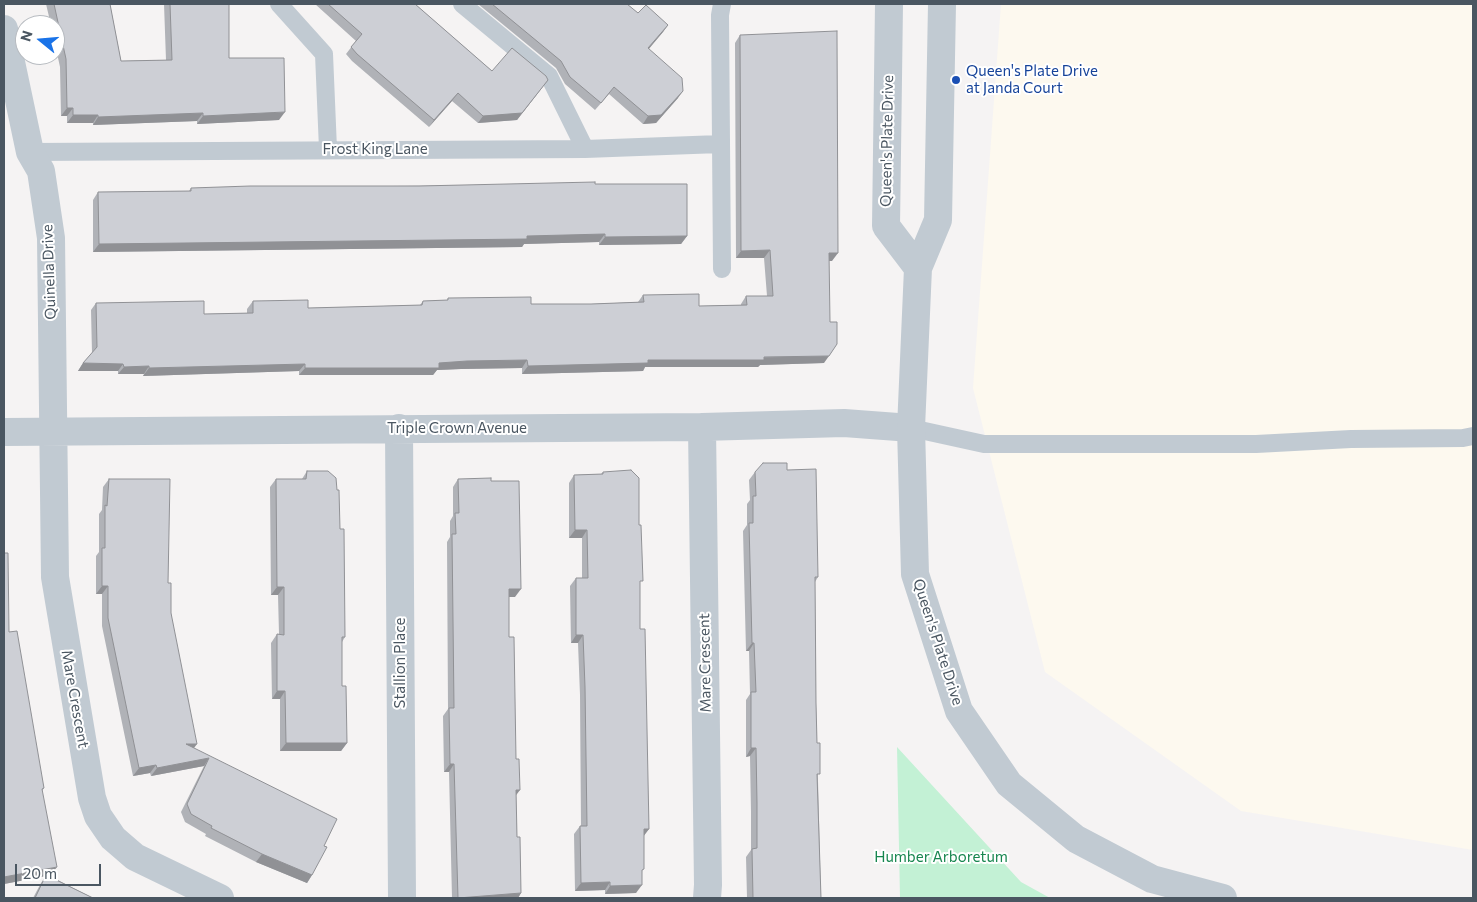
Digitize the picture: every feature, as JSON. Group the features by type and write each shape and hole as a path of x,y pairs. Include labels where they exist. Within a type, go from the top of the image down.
{"street":[{"name":"Queen's Plate Drive","path":"889,4 886,226 918,268"},
{"name":"Queen's Plate Drive","path":"942,4 938,220 918,268 911,428 915,574 960,711 1009,784 1076,839 1152,879 1223,898"},
{"name":"Quinella Drive","path":"4,28 30,152 41,171 51,238 52,431"},
{"name":"Triple Crown Avenue","path":"4,432 702,427 860,423 911,428"},
{"name":"Mare Crescent","path":"702,427 708,885 706,898"},
{"name":"Stallion Place","path":"399,428 402,898"},
{"name":"Mare Crescent","path":"52,431 55,577 92,798 98,816 113,838 135,857 220,898"}],"lane":[{"path":"279,4 324,54 328,148"},
{"path":"462,4 549,76 585,149"},
{"path":"722,4 720,15 722,269"},
{"name":"Frost King Lane","path":"30,152 328,148 585,149 720,144"},
{"path":"911,428 984,444 1256,444 1351,439 1462,438 1473,436"}],"shaded area":[{"path":"1001,4 1473,4 1473,850 1241,811 1045,672 973,388"}],"green space":[{"name":"Humber Arboretum","path":"897,747 1021,882 1050,898 900,898"}],"building":[{"path":"54,4 110,4 121,61 172,60 170,4 229,4 229,58 284,58 285,112 203,116 203,113 98,117 98,115 73,115 73,108 67,108 65,15 56,15"},
{"path":"328,4 415,4 492,71 512,48 546,76 548,80 522,113 483,116 458,93 434,120 357,54 351,47 362,34"},
{"path":"492,4 627,4 638,13 646,5 668,25 648,48 682,78 683,91 661,115 648,116 614,87 601,103 570,77 561,61"},
{"path":"837,31 838,253 829,253 830,322 837,322 837,344 829,356 764,357 764,360 648,360 648,363 528,366 527,360 467,361 439,363 439,368 305,368 305,364 149,368 149,366 124,367 123,364 83,363 97,347 96,303 204,301 204,314 253,313 253,301 308,300 308,308 422,305 423,301 448,300 448,298 531,297 531,304 591,304 644,302 643,295 699,294 699,306 747,305 746,296 773,296 770,250 741,251 740,35"},
{"path":"595,182 595,184 687,184 687,236 605,237 605,234 527,236 527,239 99,244 98,192 191,191 191,188 250,186 419,186"},
{"path":"763,463 787,463 787,470 816,469 818,577 815,577 816,703 817,743 820,743 820,774 817,774 821,898 753,898 752,849 757,848 757,803 756,748 751,748 751,692 756,692 754,643 752,643 749,523 753,523 753,496 756,496 755,472"},
{"path":"631,470 639,478 639,525 641,525 643,581 640,581 640,629 645,629 649,829 644,829 642,885 610,886 610,882 581,883 580,826 587,826 585,687 583,635 576,635 576,578 588,578 587,530 575,530 574,475 603,474 603,472"},
{"path":"307,471 328,471 336,478 337,490 339,490 340,529 344,529 345,637 342,637 342,686 346,686 347,743 286,743 285,691 277,691 277,634 284,635 284,587 277,587 276,479 306,479"},
{"path":"491,478 491,481 519,481 521,589 509,589 509,637 514,637 516,759 519,759 520,790 516,790 517,837 520,837 521,893 458,898 454,764 450,764 449,708 454,708 452,534 456,534 455,513 459,513 458,479"},
{"path":"109,479 170,479 168,583 171,583 171,613 197,744 186,744 337,819 324,846 327,847 312,875 262,854 211,828 212,826 191,814 187,804 209,758 157,768 156,765 139,768 108,618 108,586 102,586 102,548 105,548 105,505 107,506"},
{"path":"4,553 8,553 9,632 17,631 44,788 42,789 57,867 4,877"},
{"path":"46,875 93,898 35,898"}],"place":[{"name":"Queen's Plate Drive at Janda Court","path":"956,80"}]}
